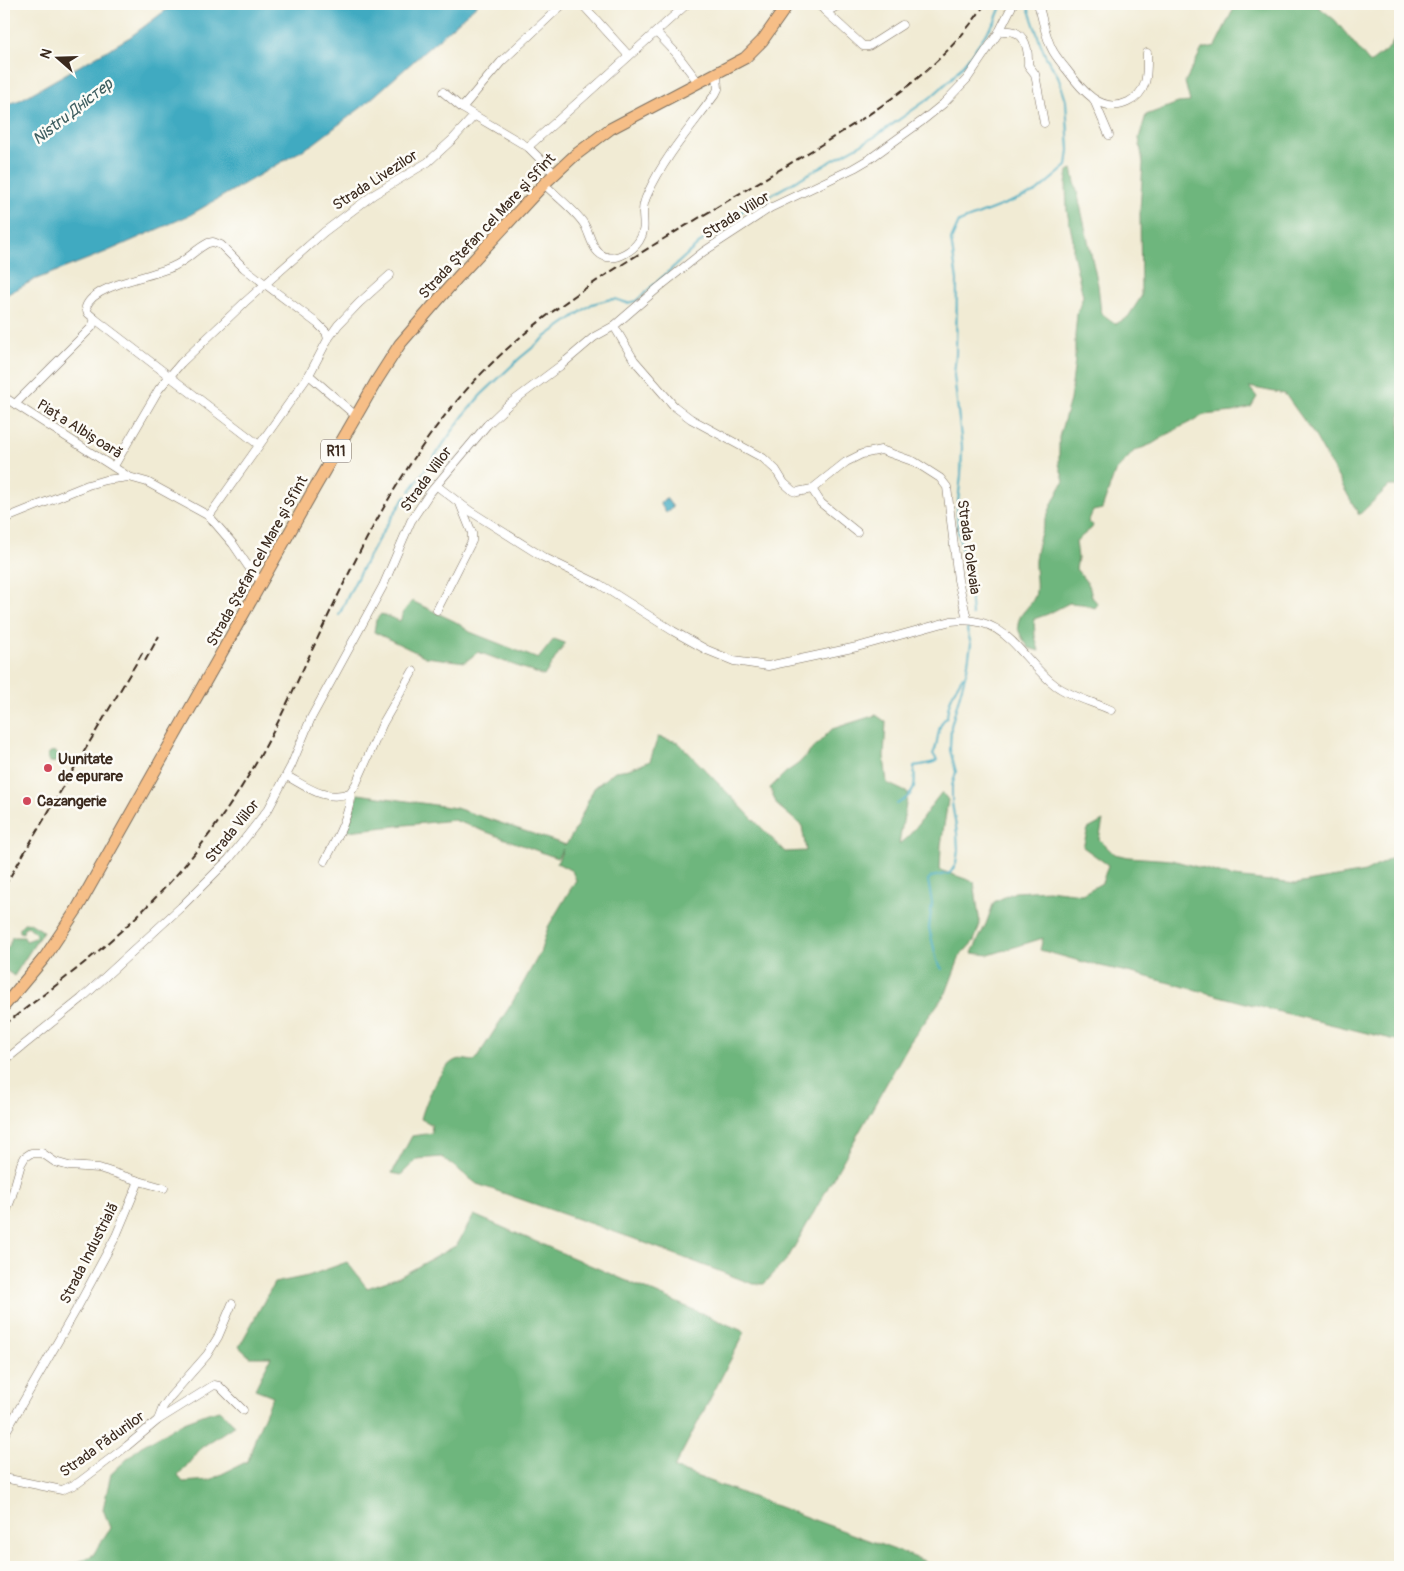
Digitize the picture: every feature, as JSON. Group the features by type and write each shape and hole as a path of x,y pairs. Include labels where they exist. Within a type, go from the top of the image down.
{"main road":[{"name":"Strada Ştefan cel Mare şi Sfînt","path":"5,1004 45,957 77,909 356,416 390,359 415,326 554,173 591,142 610,129 732,66 752,53 771,30 788,4"}],"street":[{"path":"462,108 501,62 563,4"},
{"path":"582,4 629,56"},
{"path":"528,147 686,4"},
{"path":"816,4 863,46 869,46 902,25"},
{"path":"824,10 831,10 841,4"},
{"name":"Strada Viilor","path":"4,1061 88,992 214,875 268,808 287,776 311,718 383,586 411,521 421,504 467,447 500,412 594,337 614,326 683,267 770,208 854,168 902,137 944,104 967,79 999,32 1013,4"},
{"path":"1038,4 1053,51 1078,84 1094,100 1109,134"},
{"path":"999,32 1011,30 1022,38 1028,52 1028,65 1035,74 1044,123"},
{"path":"656,32 680,58 698,82"},
{"path":"1094,100 1113,106 1127,103 1140,94 1146,82 1147,53"},
{"path":"544,184 581,220 599,253 606,257 622,254 636,245 644,228 642,210 650,188 663,164 679,140 716,93 716,74"},
{"path":"443,92 474,116 528,147 554,173"},
{"name":"Strada Livezilor","path":"114,466 159,388 181,363 245,302 324,232 364,201 428,162 474,116"},
{"path":"259,445 168,377 88,313 86,307 93,296 117,285 176,265 204,245 213,242 221,245 244,268 281,298 318,324 326,332 328,339"},
{"path":"209,516 309,375 328,339 338,325 390,275"},
{"name":"Piața Albișoară","path":"15,404 92,327 96,320"},
{"path":"614,326 634,360 680,412 763,458 776,470 784,483 793,491 803,492 812,489 825,508 857,532"},
{"path":"309,375 356,416"},
{"name":"Piața Albișoară","path":"4,397 54,431 114,466 129,478"},
{"name":"Strada Polevaia","path":"812,489 846,462 862,454 881,450 915,462 940,478 947,487 958,580 967,620"},
{"path":"4,518 105,480 129,478 146,482 209,516 233,544 254,575 262,581"},
{"path":"437,486 513,540 599,584 673,631 707,650 734,661 768,666 857,647 951,622 967,620 984,623 1004,635 1048,679 1061,689 1112,710"},
{"path":"437,610 472,541 472,533 461,504"},
{"path":"326,861 349,804 350,793 356,784 383,723 413,671"},
{"path":"287,776 314,792 325,795 350,793"},
{"path":"4,1217 21,1164 25,1157 31,1153 42,1153 55,1162 69,1166 99,1168 164,1188"},
{"name":"Strada Industrială","path":"4,1435 116,1236 139,1181"},
{"name":"Strada Pădurilor","path":"158,1420 163,1407 170,1397 207,1355 218,1337 232,1304"},
{"name":"Strada Pădurilor","path":"4,1478 62,1490 69,1488 127,1446 158,1420 214,1385 218,1386 244,1410"}],"green space":[{"path":"1236,4 1315,4 1335,20 1370,63 1390,47 1400,30 1400,486 1389,486 1359,515 1315,436 1285,394 1249,387 1257,397 1251,407 1233,412 1204,415 1152,444 1134,451 1115,472 1102,509 1093,511 1088,522 1093,525 1092,528 1076,541 1078,558 1076,569 1089,585 1092,597 1098,604 1095,608 1069,603 1034,619 1035,636 1039,651 1029,648 1020,634 1018,624 1020,617 1035,594 1035,560 1039,539 1050,509 1064,481 1059,464 1059,437 1070,400 1075,360 1077,314 1083,296 1073,253 1073,240 1067,211 1066,184 1068,171 1072,169 1098,285 1101,313 1116,324 1128,317 1141,297 1140,210 1143,163 1139,138 1146,115 1178,103 1190,102 1185,82 1202,49 1215,46"},
{"path":"412,601 456,622 470,632 538,659 554,639 565,643 544,676 478,652 465,662 426,657 374,632 376,620 381,614 400,621 404,611"},
{"path":"876,715 886,722 884,756 887,783 908,793 899,844 917,826 942,792 948,800 941,845 940,870 974,882 980,924 974,941 960,956 946,993 910,1042 788,1258 764,1284 753,1284 632,1238 477,1184 442,1157 417,1159 401,1175 392,1173 412,1136 432,1133 431,1124 421,1119 439,1077 456,1060 475,1061 512,1003 540,953 548,927 576,880 572,871 557,863 563,849 557,858 454,820 347,831 358,794 456,808 566,845 594,788 615,771 629,769 650,761 658,737 678,742 785,852 806,851 802,826 777,805 770,788 785,773 798,764 832,729"},
{"path":"53,751 59,757 53,763 47,757"},
{"path":"1103,821 1099,839 1114,854 1172,860 1234,877 1296,884 1365,872 1400,854 1400,1041 1040,950 1043,938 989,955 972,953 994,902 1015,892 1048,890 1082,894 1102,883 1108,865 1083,847 1088,829"},
{"path":"24,923 30,923 43,931 14,976 4,969 4,952 9,946 12,937 24,937 26,941 35,938 36,934 28,926 24,928 23,933 20,932 20,927"},
{"path":"474,1215 745,1332 674,1468 941,1567 73,1567 74,1564 93,1555 110,1528 103,1509 111,1474 140,1447 184,1422 219,1410 235,1425 202,1447 178,1476 183,1482 210,1480 248,1461 257,1433 273,1396 255,1389 271,1357 250,1357 239,1347 274,1283 308,1276 347,1262 367,1288 399,1277 457,1245"}],"water":[{"name":"Nistru Дністер","path":"174,4 478,4 362,107 313,144 190,215 106,252 34,280 4,296 4,105 20,100 130,37"},
{"path":"666,498 673,507 666,513 660,503"}],"waterway":[{"path":"410,491 463,416 481,395 520,358 548,335 592,304 615,299 627,303 636,301 723,222 876,136 931,97 951,79 967,60 995,21 1002,4"},
{"path":"972,615 970,591 958,531 957,511 962,447 954,375 957,280 951,240 959,222 1036,192 1067,166 1069,150 1066,101 1058,76 1046,57 1027,4"},
{"path":"339,615 370,554 406,496"},
{"path":"942,969 937,961 929,928 932,903 928,880 931,877 950,873 956,864 958,850 957,833 952,803 952,786 956,772 950,750 951,726 967,669 971,644 967,630 969,626"},
{"path":"897,804 908,797 915,785 914,766 929,764 937,760 933,754 939,729 947,717 952,696 963,676"}],"railway":[{"path":"4,1025 86,962 132,921 169,884 218,822 265,747 349,573 389,499 434,429 489,366 530,329 596,281 823,144 900,92 946,52 985,4"},
{"path":"145,661 159,636"},
{"path":"4,887 144,650"}],"place":[{"name":"Uunitate de epurare","path":"48,768"},
{"name":"Cazangerie","path":"27,801"}]}
